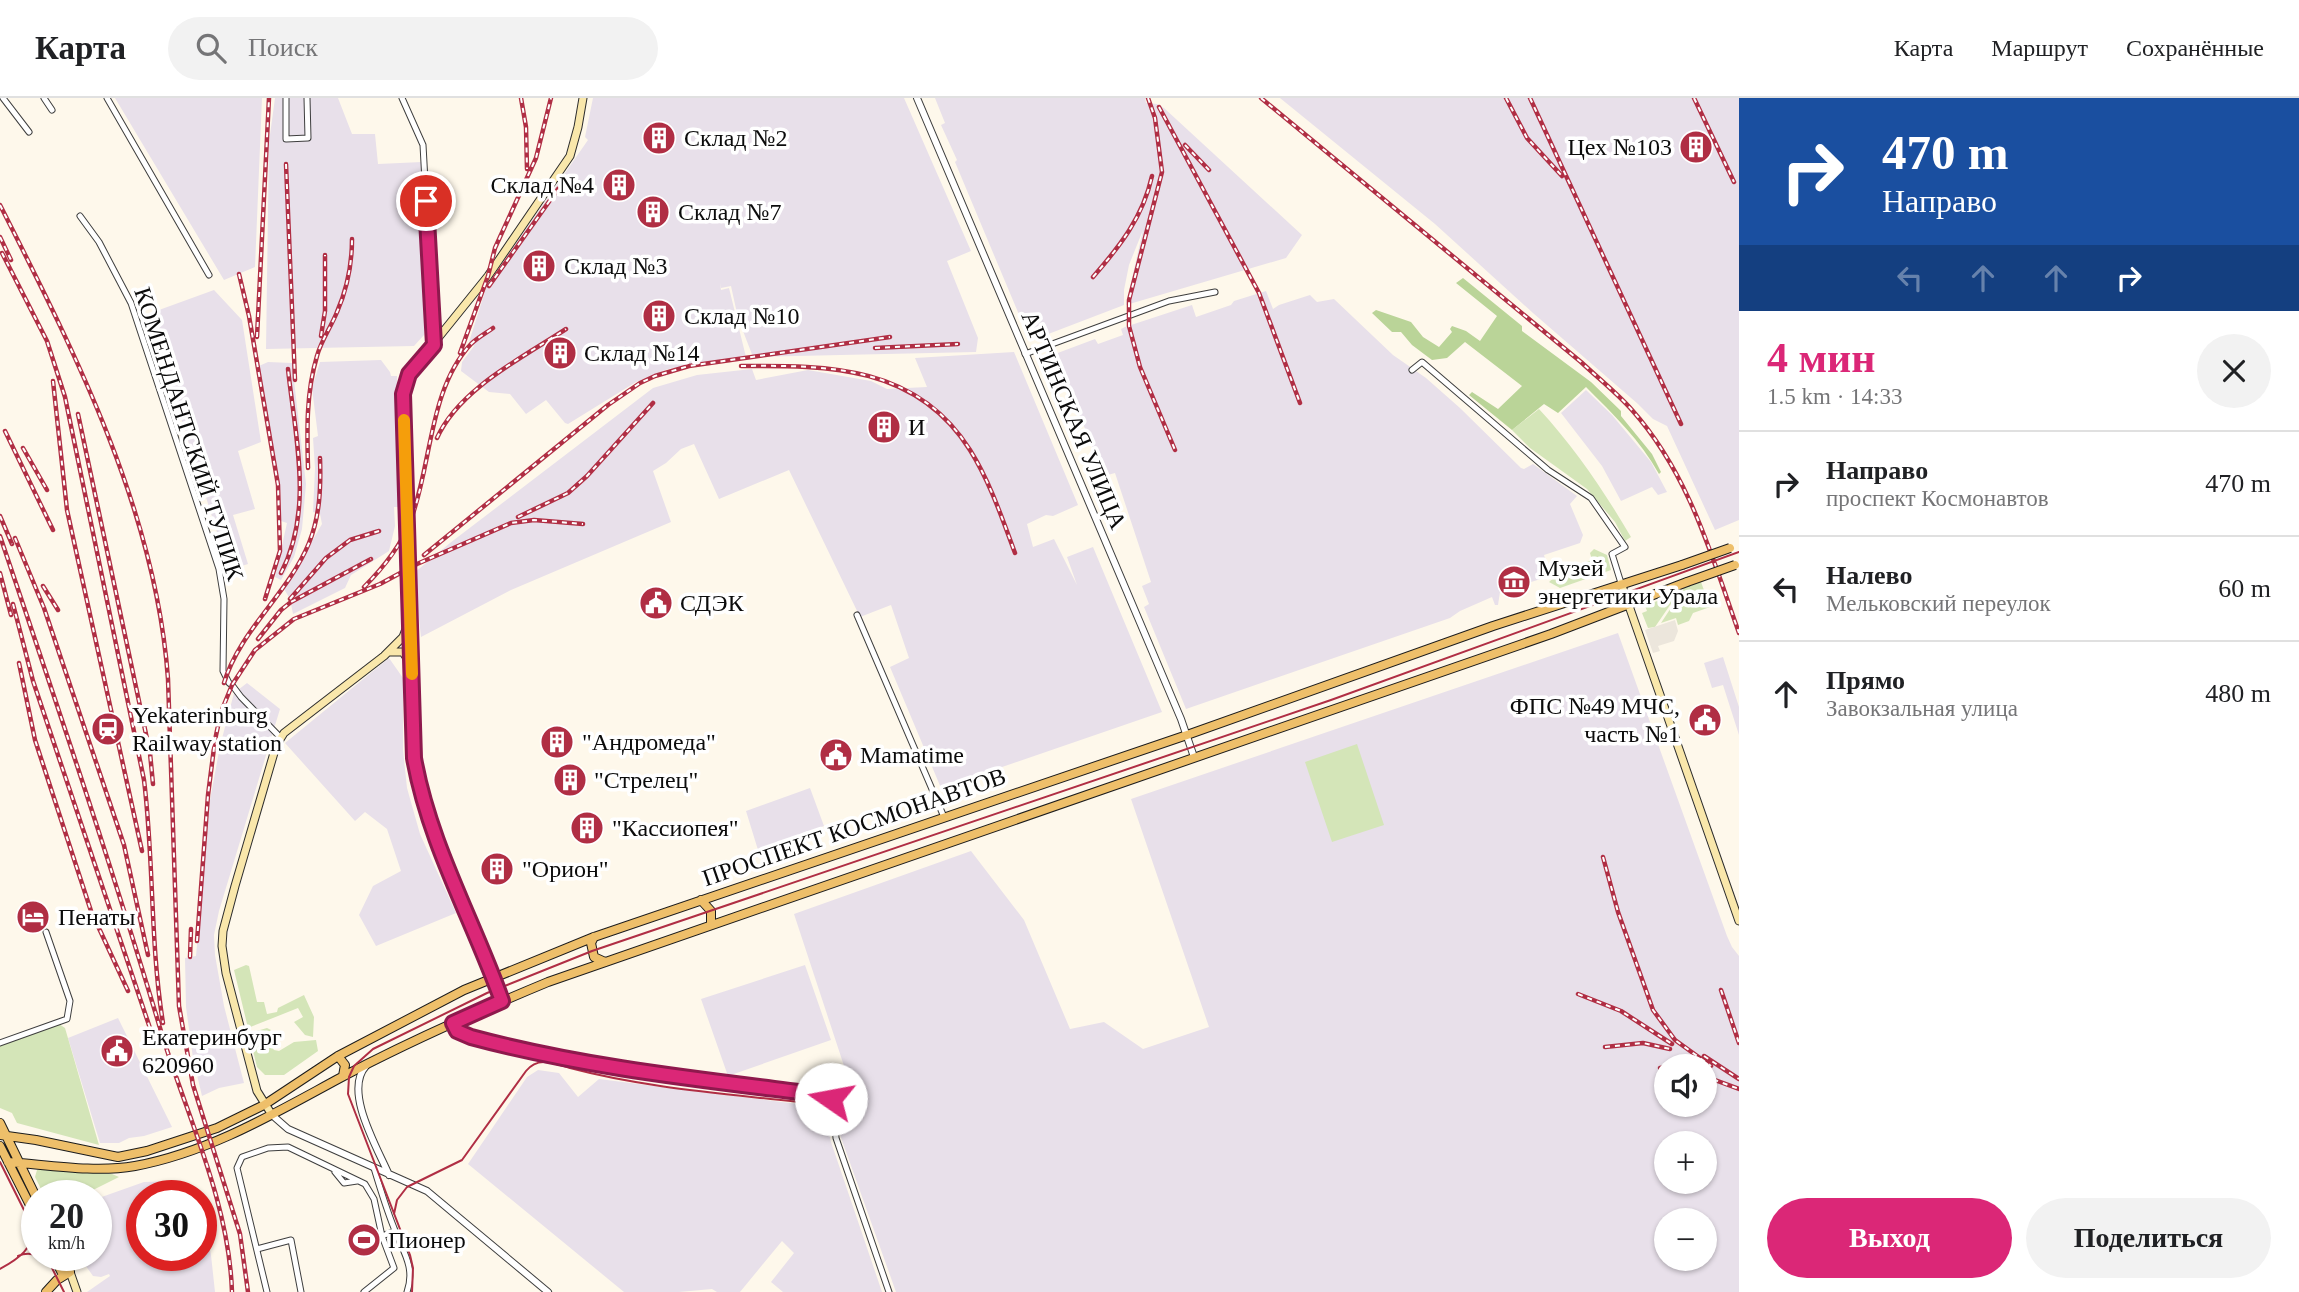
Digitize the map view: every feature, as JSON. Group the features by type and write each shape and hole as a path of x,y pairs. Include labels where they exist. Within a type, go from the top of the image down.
{"main road":[{"path":"502,1001 433,832 421,796 413,747 403,394 409,374 488,276 570,156 583,98"},
{"name":"ПРОСПЕКТ КОСМОНАВТОВ","path":"3,1135 122,1157 217,1128 264,1105 338,1056 464,990 594,937 1187,735 1493,626 1739,545"},
{"name":"ПРОСПЕКТ КОСМОНАВТОВ","path":"8,1162 102,1168 137,1165 221,1139 453,1023 502,1001 605,962 1629,606 1737,565"},
{"path":"1621,583 1739,921"},
{"path":"272,1115 257,1091 224,962 222,940 235,886 280,737 384,656 403,637 410,619"},
{"path":"384,656 394,651 403,652 409,659 412,670"},
{"path":"701,900 711,911 711,925"},
{"path":"594,937 591,943 594,957 605,962"},
{"path":"338,1056 345,1065 343,1076"},
{"path":"0,1123 3,1135 28,1180"},
{"path":"0,1146 21,1188"},
{"path":"65,1271 76,1292"},
{"path":"46,1292 67,1274"}],"street":[{"path":"3,98 29,132"},
{"path":"44,98 52,110"},
{"path":"107,98 209,275"},
{"path":"286,98 286,139 308,138 307,98"},
{"path":"402,98 423,145 434,345"},
{"name":"АРТИНСКАЯ УЛИЦА","path":"916,98 1187,735 1194,757"},
{"name":"КОМЕНДАНТСКИЙ ТУПИК","path":"80,216 99,242 130,300 219,569 224,599 223,671 241,697 280,737"},
{"path":"1025,354 1169,301 1215,292"},
{"path":"1412,370 1422,362 1548,470 1591,498 1625,547 1612,554 1621,583"},
{"path":"857,615 944,817"},
{"path":"0,1043 67,1019 71,1001 46,932"},
{"path":"453,1023 457,1031 471,1037 595,1065 823,1095 831,1099 837,1109 836,1138 889,1292"},
{"path":"367,1065 359,1078 358,1098 389,1175"},
{"path":"272,1115 288,1129 427,1191 548,1292"},
{"path":"267,1292 237,1168 239,1159 258,1151 282,1146 334,1169 368,1187 371,1192 382,1236 394,1268 364,1292"},
{"path":"374,1168 395,1231 409,1261 411,1276 407,1292"},
{"path":"382,1236 395,1231"},
{"path":"257,1249 292,1240 301,1292"}],"shaded area":[{"path":"115,98 262,98 255,267 224,280"},
{"path":"275,98 338,98 352,134 375,134 378,164 422,162 424,335 414,346 266,349 269,142"},
{"path":"593,98 904,98 971,251 947,261 978,338 976,352 753,357 738,318 731,286 721,288 720,283 721,290 729,288 746,357 668,369 636,382 568,424 546,400 526,414 510,394 489,392 461,371 462,362 474,346 469,342 487,285 588,140 585,137"},
{"path":"935,98 1145,98 1146,103 1164,108 1302,235 1286,258 1126,305 1143,230 1129,265 1124,305 1030,341 955,162 957,160 941,125 945,123"},
{"path":"1280,98 1739,98 1739,520 1715,530 1667,426 1653,419 1435,224"},
{"path":"214,290 242,320 261,442 238,451 255,509 233,515 248,564 229,570 148,314"},
{"path":"1266,291 1273,309 1310,295 1317,302 1334,299 1393,355 1426,378 1460,408 1521,468 1533,464 1577,496 1570,504 1583,535 1580,543 1544,555 1550,576 1500,592 1498,605 1495,605 1492,597 1450,618 1186,709 1144,607 1149,604 1142,586 1151,582 1115,473 1104,476 1055,354 1095,339 1098,344 1123,335 1121,329 1125,327 1192,305 1196,317"},
{"path":"1014,352 1078,505 1027,524 1033,547 1054,539 1077,585 1067,557 1093,547 1162,712 941,788 890,667 909,658 891,605 860,617 789,470 719,499 694,444 681,449 653,471 671,522 511,590 421,637 414,573 653,388 697,375 752,369 756,380 808,370 871,381 887,389 927,387 915,358"},
{"path":"381,360 391,376 397,376 400,507 394,507 395,526 389,551 351,575 345,588 293,614 290,599 284,589 322,524 320,514 313,512 313,438 318,436 312,388 320,362"},
{"path":"268,362 292,363 306,484 302,529 294,557 281,580 275,577 287,523 281,521 280,485 259,366"},
{"path":"1586,390 1612,415 1651,462 1667,492 1658,495 1652,487 1621,501 1602,466 1561,413"},
{"path":"1675,620 1678,631 1674,641 1658,646 1660,651 1653,653 1645,630"},
{"path":"1618,633 1727,936 1739,956 1739,1292 896,1292 839,1132 843,1106 836,1088 844,1083 847,1075 794,914 971,851 1024,920 1070,1029 1104,1022 1143,1049 1209,1027 1131,799"},
{"path":"1723,657 1739,707 1739,735 1723,685 1712,688 1704,663"},
{"path":"389,658 403,678 403,750 407,788 420,834 456,913 376,946 359,915 373,886 401,871 387,829 365,812 355,821 285,743"},
{"path":"247,683 280,709 214,935 224,1006 244,1083 219,1088 202,1096 193,1058 186,1007 185,958 196,956 210,800 220,746 234,693"},
{"path":"810,788 824,826 758,850 746,811"},
{"path":"805,965 831,1040 728,1076 701,999"},
{"path":"118,1018 172,1127 119,1143 100,1143 68,1038"},
{"path":"538,1070 559,1073 578,1097 599,1079 830,1110 827,1125 831,1142 882,1292 783,1292 771,1282 794,1253 782,1241 740,1292 717,1292 712,1289 624,1292 468,1164 527,1077"},
{"path":"126,1188 126,1271 213,1271 215,1292 87,1292 110,1276 93,1276 89,1271 112,1271 112,1193"}],"green space":[{"path":"1463,278 1522,326 1522,331 1591,382 1621,411 1621,416 1652,454 1661,472 1659,474 1635,439 1586,387 1558,413 1544,404 1512,430 1469,395 1472,392 1498,409 1522,386 1465,342 1447,358 1432,360 1412,345 1401,332 1392,332 1372,313 1376,310 1411,322 1423,337 1439,347 1452,332 1452,326 1466,331 1480,341 1497,316 1456,283"},
{"path":"1539,409 1588,470 1631,537 1625,541 1615,522 1587,489 1530,448 1512,430"},
{"path":"1594,549 1607,555 1611,570 1560,588 1549,582 1572,562 1579,565 1592,560 1590,553"},
{"path":"1701,582 1710,607 1693,613 1689,621 1678,625 1676,618 1661,623 1684,588"},
{"path":"1679,592 1655,627 1648,628 1642,613 1647,611 1645,606"},
{"path":"1357,744 1384,825 1332,842 1305,762"},
{"path":"249,966 257,1002 264,1002 267,1014 277,1012 278,1008 304,995 314,1017 313,1037 305,1035 294,1022 303,1017 298,1008 248,1028 234,970"},
{"path":"59,1024 65,1028 99,1145 17,1123 12,1113 0,1108 0,1046"},
{"path":"267,1028 271,1030 264,1036 274,1050 279,1051 294,1042 316,1040 318,1051 284,1075 265,1075 257,1067 249,1035"},
{"path":"44,1168 112,1174 119,1177 112,1180 36,1180 37,1170"}],"tram line":[{"path":"412,1292 413,1268 410,1255 348,1094 349,1077 354,1066 373,1049 487,993 592,951 1331,700 1739,552"},
{"path":"394,1214 397,1200 407,1187 462,1160 526,1071 541,1062 630,1081 691,1090 815,1104 841,1098"},
{"path":"0,1162 21,1204"},
{"path":"0,1269 21,1255"},
{"path":"54,1271 64,1292"}],"railway":[{"path":"257,337 269,98"},
{"path":"521,98 526,127 527,169"},
{"path":"460,353 488,276 495,248 536,158 551,98"},
{"path":"1148,98 1155,118 1162,172 1129,300 1129,326 1140,367 1175,450"},
{"path":"1261,98 1581,362 1632,410 1652,435 1684,488 1708,545 1739,633"},
{"path":"1506,98 1527,138 1562,176"},
{"path":"1530,98 1681,424"},
{"path":"1694,98 1734,182"},
{"path":"1159,107 1259,293 1300,403"},
{"path":"1185,145 1209,170"},
{"path":"286,164 295,380"},
{"path":"1093,277 1129,230 1143,205 1152,176"},
{"path":"489,286 558,189"},
{"path":"0,205 56,318 108,434 147,555 160,616 168,679 179,1006 193,1085 240,1234 248,1292"},
{"path":"0,237 11,260"},
{"path":"308,468 308,412 313,370 344,294 352,239"},
{"path":"2,253 47,341 65,397 144,780 156,963 163,1023"},
{"path":"321,336 325,311 325,255"},
{"path":"239,274 249,316 278,485 280,551 265,599"},
{"path":"364,587 390,557 410,522 446,383 471,344 493,328"},
{"path":"437,438 447,420 476,390 512,363 566,329"},
{"path":"424,555 608,405 640,383 689,366 890,337"},
{"path":"875,348 958,344"},
{"path":"741,366 839,370 898,386 924,401 949,422 970,450 990,487 1015,553"},
{"path":"281,573 291,549 300,498 298,446 288,369"},
{"path":"53,381 67,510 142,851"},
{"path":"518,517 568,493 587,476 653,403"},
{"path":"78,414 150,753 153,784"},
{"path":"5,431 53,530"},
{"path":"23,448 47,490"},
{"path":"224,683 241,646 289,579 309,543 319,501 320,458"},
{"path":"0,516 12,544"},
{"path":"197,941 215,740 221,712 232,685 255,650 294,619 380,584 417,564 511,523 534,520 583,524"},
{"path":"290,599 326,558 350,540 379,531"},
{"path":"0,536 122,904 170,1061 205,1158 223,1224 232,1292"},
{"path":"15,538 44,608 124,845 148,955"},
{"path":"258,639 281,610 291,602 371,559"},
{"path":"0,573 11,615"},
{"path":"43,586 58,610"},
{"path":"13,604 33,681 154,1040"},
{"path":"19,663 35,740 91,911 128,991"},
{"path":"1603,857 1618,912 1653,1010 1675,1040 1694,1054"},
{"path":"190,957 191,929"},
{"path":"1721,990 1739,1043"},
{"path":"1578,994 1621,1011 1672,1044"},
{"path":"1605,1047 1643,1043 1670,1049"},
{"path":"1717,1065 1739,1079"},
{"path":"1717,1081 1739,1089"}],"slow traffic":[{"path":"404,420 412,674"}],"place":[{"name":"Склад №2","path":"659,138"},
{"name":"Цех №103","path":"1696,147"},
{"name":"Склад №4","path":"619,185"},
{"name":"Склад №7","path":"653,212"},
{"name":"Склад №3","path":"539,266"},
{"name":"Склад №10","path":"659,316"},
{"name":"Склад №14","path":"560,353"},
{"name":"И","path":"884,427"},
{"name":"Музей энергетики Урала","path":"1514,582"},
{"name":"СДЭК","path":"656,603"},
{"name":"ФПС №49 МЧС, часть №1","path":"1705,720"},
{"name":"Yekaterinburg Railway station","path":"108,729"},
{"name":"\"Андромеда\"","path":"557,742"},
{"name":"Mamatime","path":"836,755"},
{"name":"\"Стрелец\"","path":"570,780"},
{"name":"\"Кассиопея\"","path":"587,828"},
{"name":"\"Орион\"","path":"497,869"},
{"name":"Пенаты","path":"33,917"},
{"name":"Екатеринбург 620960","path":"117,1051"},
{"name":"Пионер","path":"364,1240"}],"route":[{"path":"426,201 434,345 409,374 403,394 414,758 421,796 433,832 502,1001 453,1023 457,1031 471,1037 595,1065 823,1095 831,1099"}]}
